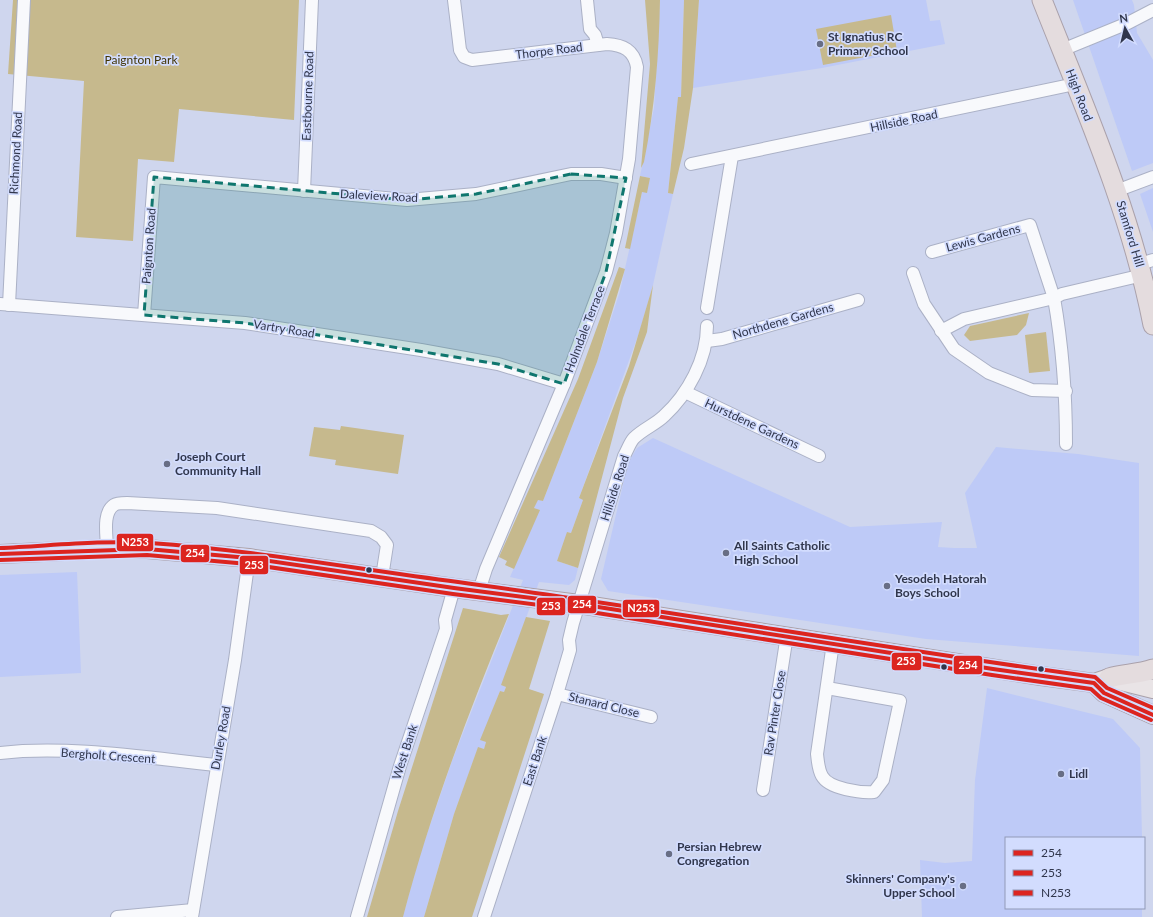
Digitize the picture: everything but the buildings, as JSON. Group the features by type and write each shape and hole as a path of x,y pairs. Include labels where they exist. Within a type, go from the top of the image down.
{"highway":[{"name":"High Road","path":"1042,0 1116,191"},
{"name":"Stamford Hill","path":"1116,191 1145,266 1153,325"},
{"path":"1101,681 1124,674 1142,673 1153,669"}],"main road":[{"path":"0,554 108,548 148,549 249,558 382,576 454,588 579,604 833,643 1153,689"},
{"path":"1101,681 1104,693 1153,715"}],"street":[{"name":"Richmond Road","path":"4,305 24,0"},
{"name":"Eastbourne Road","path":"304,191 312,0"},
{"name":"Thorpe Road","path":"454,0 460,50 464,57 472,60 616,44 624,47 632,54"},
{"path":"587,0 590,29 595,35 598,45"},
{"path":"1062,50 1128,23 1153,10"},
{"name":"Holmdale Terrace","path":"479,591 486,569 518,490 564,384 606,272 616,233 626,178 637,67 636,60 632,54"},
{"name":"Hillside Road","path":"691,164 1075,84"},
{"path":"707,308 732,156"},
{"name":"Daleview Road","path":"154,177 407,200 476,194 571,174 601,174 626,178"},
{"name":"Paignton Road","path":"144,315 154,177"},
{"path":"1116,191 1153,177"},
{"name":"Lewis Gardens","path":"932,252 1030,225 1054,298 1062,347 1066,392 1066,444"},
{"path":"941,331 964,319 1054,298 1145,266"},
{"path":"913,273 924,304 954,349 989,374 1032,390 1066,392"},
{"name":"Northdene Gardens","path":"707,341 722,339 858,300"},
{"name":"Vartry Road","path":"4,305 245,324 421,350 498,364 564,384"},
{"name":"Hillside Road","path":"579,604 624,456 634,438 663,417 685,392 703,355 707,341 707,326"},
{"name":"Hurstdene Gardens","path":"685,392 819,456"},
{"path":"108,548 106,522 108,511 115,504 127,502 217,508 371,531 381,536 387,545 382,576"},
{"name":"Durley Road","path":"192,914 216,765 235,660 249,558"},
{"name":"West Bank","path":"357,917 400,766 446,629 445,620 454,588"},
{"name":"East Bank","path":"484,917 557,694 570,650 569,640 579,604"},
{"name":"Rav Pinter Close","path":"764,790 787,635"},
{"path":"827,688 900,701 883,780 874,792 860,793 832,784 822,777 818,765 817,754 833,643"},
{"name":"Stanard Close","path":"557,694 651,717"},
{"name":"Bergholt Crescent","path":"0,753 49,751 96,753 216,765"},
{"path":"117,917 192,914"}],"highlighted area":[{"path":"571,174 626,178 606,272 564,384 498,364 245,323 144,315 154,177 407,200 476,194"}],"shaded area":[{"path":"660,0 684,0 681,98 678,98 668,193 673,194 653,285 639,333 579,498 583,500 571,533 568,532 557,561 578,568 575,580 569,585 539,582 502,685 506,687 504,692 500,691 481,740 486,742 484,749 478,748 454,814 424,917 403,917 417,863 452,761 523,580 510,577 539,510 534,508 538,499 543,501 597,362 620,291 642,192 650,178 640,176 654,108"},
{"name":"St Ignatius RC Primary School","path":"699,0 926,0 930,21 940,20 945,44 822,68 693,88"},
{"path":"1073,0 1132,0 1134,5 1137,33 1153,60 1153,163 1132,171"},
{"path":"1153,188 1153,232 1140,194"},
{"path":"653,438 850,527 942,522 938,547 954,548 977,548 965,493 996,447 1078,454 1139,463 1139,656 926,639 608,591 601,579 628,463 637,448"},
{"path":"77,572 81,673 0,677 0,575"},
{"path":"987,688 1113,719 1140,748 1142,837 1005,837 1005,909 1142,909 1142,917 922,917 920,860 945,863 972,861 975,780"}],"green space":[{"name":"Paignton Park","path":"13,0 299,0 294,120 179,109 174,162 138,159 133,241 76,237 84,81 8,74"},
{"path":"645,0 660,0 659,40 654,101 648,142 644,162 641,168 650,64"},
{"path":"684,0 699,0 693,88 684,148 673,194 668,193 678,97 681,97"},
{"path":"891,15 897,51 823,65 816,29"},
{"path":"640,176 650,178 647,193 642,192 630,249 625,248"},
{"path":"619,267 625,269 597,362 543,501 538,500 534,508 540,510 514,569 505,565 507,561 499,557 578,379"},
{"path":"653,285 647,332 623,398 578,568 557,561 567,532 571,533 583,500 579,498 629,366"},
{"path":"1029,313 1026,325 1017,335 970,341 964,335 970,326"},
{"path":"1046,332 1050,371 1029,373 1025,335"},
{"path":"341,426 404,435 398,474 335,465 336,460 309,456 314,427 340,430"},
{"path":"463,608 501,615 509,614 451,764 425,840 403,917 367,917 398,811"},
{"path":"526,617 550,621 529,689 544,694 472,917 424,917 454,814 478,747 484,749 486,742 480,740 500,691 504,692 506,687 501,685"}],"transit line":[{"name":"N253","path":"0,548 131,542 189,546 304,560 538,593 1095,677 1107,688 1153,708"},
{"name":"254","path":"0,554 147,549 249,558 454,588 579,604 993,669 1094,683 1104,693 1153,715"},
{"name":"253","path":"0,560 147,555 248,564 453,594 578,610 992,675 1091,689 1101,698 1151,720"}],"place":[{"name":"St Ignatius RC Primary School","path":"820,44"},
{"name":"Joseph Court Community Hall","path":"167,464"},
{"name":"All Saints Catholic High School","path":"726,553"},
{"name":"Yesodeh Hatorah Boys School","path":"887,586"},
{"name":"Lidl","path":"1061,774"},
{"name":"Persian Hebrew Congregation","path":"669,854"},
{"name":"Skinners' Company's Upper School","path":"963,886"}]}
